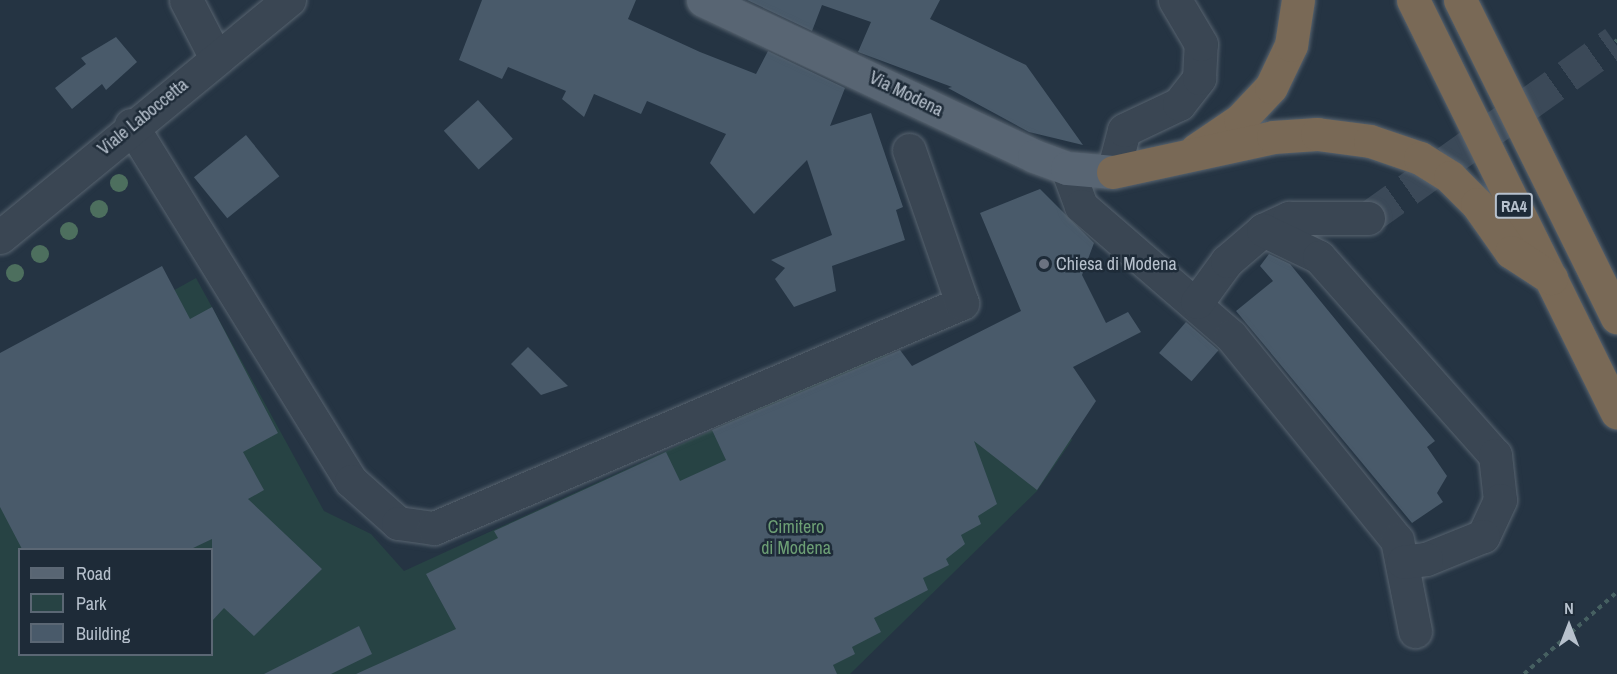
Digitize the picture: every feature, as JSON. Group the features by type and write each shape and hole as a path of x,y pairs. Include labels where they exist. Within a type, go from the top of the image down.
{"highway":[{"path":"1180,161 1240,120 1271,87 1291,45 1298,0"},
{"name":"RA4","path":"1413,0 1617,412"},
{"name":"RA4","path":"1460,0 1617,317"},
{"path":"1113,172 1180,161 1273,137 1317,134 1370,141 1420,158 1450,177 1477,204 1511,252 1551,278"}],"main road":[{"name":"Via Modena","path":"703,0 1067,168 1113,172"}],"street":[{"path":"186,0 216,58"},
{"name":"Viale Laboccetta","path":"0,237 131,125 289,0"},
{"path":"1113,172 1124,130 1179,104 1198,78 1201,44 1175,0"},
{"path":"131,125 351,481 398,523 434,528 962,303 909,150"},
{"path":"1067,168 1081,206 1197,302 1397,540 1415,631"},
{"path":"1197,302 1227,261 1263,230 1288,218 1368,218"},
{"path":"1263,230 1319,256 1495,455 1500,500 1483,536 1426,559 1403,562"}],"path":[{"path":"1524,674 1617,592"}],"green space":[{"name":"Cimitero di Modena","path":"196,278 324,511 371,534 404,571 885,351 913,409 1031,355 1072,440 1037,491 850,674 0,674 0,387"}],"building":[{"path":"482,0 636,0 628,19 700,52 756,74 768,51 845,88 830,126 871,113 903,207 896,210 905,240 832,266 836,291 794,307 775,279 785,268 771,260 832,235 807,160 754,214 710,163 726,134 647,101 641,114 594,94 584,117 562,99 566,91 508,67 502,79 459,60"},
{"path":"747,0 940,0 930,19 1026,65 1083,145 1029,132 948,88 952,87 858,52 871,22 822,5 812,31"},
{"path":"116,37 137,62 106,90 102,84 72,109 55,88 86,64 81,58"},
{"path":"478,100 513,139 479,169 444,131"},
{"path":"246,135 279,176 227,218 194,177"},
{"path":"1040,189 1094,243 1082,275 1106,323 1128,312 1141,332 1073,367 1096,401 1037,490 974,441 997,504 978,516 981,524 961,535 965,544 946,559 949,565 923,578 928,590 874,618 881,632 852,647 855,654 833,665 837,674 356,674 456,629 426,574 498,538 494,531 666,452 680,481 726,460 712,430 900,350 912,366 1021,311 980,213"},
{"path":"1269,254 1290,264 1435,441 1427,447 1447,476 1437,493 1443,502 1412,523 1236,311 1273,281 1260,266"},
{"path":"162,266 190,319 212,307 278,433 243,452 264,490 248,499 322,569 254,636 224,608 213,620 212,539 193,548 21,548 0,507 0,353"},
{"path":"1186,322 1218,350 1192,381 1159,353"},
{"path":"528,347 568,386 541,395 511,364"},
{"path":"359,626 372,654 331,674 264,674"}],"tunnel":[{"path":"1368,218 1615,42"}],"place":[{"name":"Chiesa di Modena","path":"1044,264"}]}
